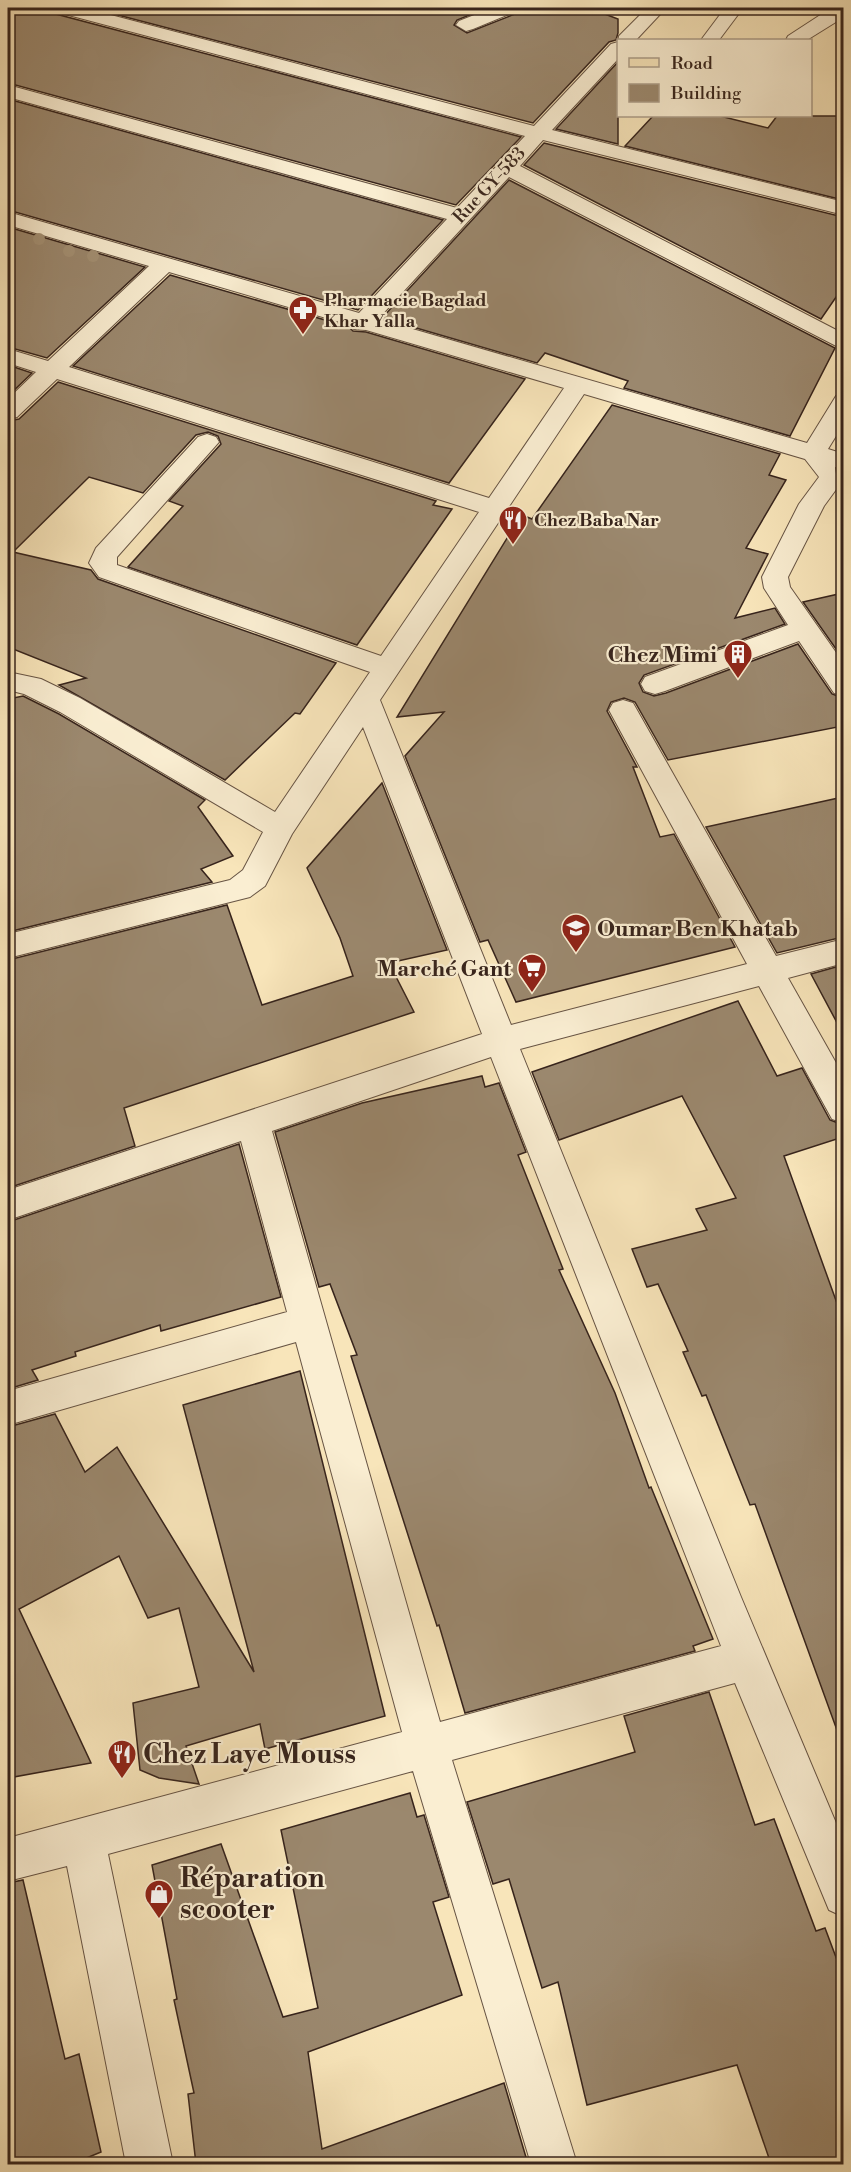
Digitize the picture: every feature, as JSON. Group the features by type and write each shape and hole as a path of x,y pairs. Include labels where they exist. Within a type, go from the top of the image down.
{"street":[{"path":"64,8 538,133 843,209"},
{"path":"466,25 507,8"},
{"path":"627,39 657,8"},
{"path":"711,39 734,8"},
{"path":"796,39 834,11"},
{"name":"Rue GY-583","path":"361,324 538,133 615,56"},
{"path":"8,91 462,216"},
{"path":"506,167 843,343"},
{"path":"8,218 361,324 814,453 839,480 812,504 775,577 777,588 843,686"},
{"path":"8,412 163,265"},
{"path":"8,356 495,508"},
{"path":"8,946 238,889 254,878 280,828 578,384"},
{"path":"814,453 843,401"},
{"path":"207,442 105,554 102,563 108,571 387,668"},
{"path":"655,684 804,629"},
{"path":"8,681 31,687 70,705 280,828"},
{"path":"366,700 503,1040 744,1660 843,1895"},
{"path":"623,710 769,970 843,1109"},
{"path":"8,1205 503,1040 843,951"},
{"path":"253,1124 426,1745 554,2164"},
{"path":"8,1408 308,1322"},
{"path":"8,1860 744,1660"},
{"path":"83,1840 150,2164"}],"building":[{"path":"8,8 53,8 56,14 521,137 456,205 8,83"},
{"path":"91,8 487,8 457,20 454,25 467,33 515,14 518,8 589,8 618,19 618,33 616,40 609,42 533,123"},
{"path":"617,63 618,144 556,129"},
{"path":"8,99 443,220 358,310 8,210"},
{"path":"843,116 843,200 625,146 652,117 724,117 768,128 776,117"},
{"path":"544,143 843,217 843,287 821,319 524,165"},
{"path":"509,180 835,348 790,436 624,388 628,381 545,353 537,363 382,318"},
{"path":"8,227 145,267 47,358 8,347"},
{"path":"170,275 349,327 353,331 366,332 525,379 449,483 73,366"},
{"path":"8,365 32,373 8,396"},
{"path":"58,382 436,501 433,505 452,509 357,645 128,567 183,506 169,501 221,444 218,436 208,432 196,435 143,493 89,477 13,552 91,570 98,579 336,663 300,714 295,713 225,780 59,685 86,678 8,647 8,421 19,419"},
{"path":"612,405 780,454 769,475 786,480 746,548 768,554 735,618 775,608 785,624 644,675 639,683 643,692 654,696 666,693 798,644 832,694 843,698 843,726 668,760 635,702 624,698 611,702 607,711 637,767 633,767 660,837 674,834 735,947 516,1002 488,940 480,942 405,756 444,712 397,717 517,522 523,523 527,517 532,519"},
{"path":"843,593 843,659 803,602"},
{"path":"23,696 59,714 205,800 198,807 233,856 201,869 212,882 8,932 8,699"},
{"path":"382,783 447,950 389,963 414,1012 124,1108 135,1146 8,1188 8,960 227,905 262,1005 353,976 340,938 307,868"},
{"path":"843,797 843,937 777,953 706,827"},
{"path":"843,965 843,1034 811,974"},
{"path":"738,1001 777,1076 802,1068 830,1120 843,1125 843,1137 784,1156 843,1320 843,1732 838,1733 755,1504 750,1505 706,1395 702,1396 683,1352 688,1351 658,1284 647,1287 632,1249 707,1230 696,1209 736,1198 682,1096 559,1140 532,1072"},
{"path":"482,1076 485,1087 499,1083 526,1152 518,1155 563,1269 559,1270 615,1393 649,1488 651,1487 713,1639 693,1646 695,1651 465,1713 439,1625 437,1626 351,1356 357,1355 330,1284 319,1287 275,1132 362,1103"},
{"path":"239,1144 281,1297 161,1331 160,1325 75,1352 76,1356 32,1370 38,1380 8,1389 8,1222"},
{"path":"300,1371 385,1716 265,1749 260,1724 186,1746 199,1784 159,1778 140,1770 133,1703 199,1687 179,1608 148,1618 119,1556 19,1609 91,1763 8,1778 8,1427 55,1414 85,1472 117,1447 254,1672 183,1405"},
{"path":"709,1692 755,1825 774,1819 816,1931 825,1928 843,1976 843,2164 771,2164 737,2065 587,2105 558,1982 542,1988 509,1879 493,1884 467,1802 635,1752 624,1716"},
{"path":"410,1793 417,1817 424,1815 449,1897 433,1902 462,1995 308,2052 322,2149 504,2083 528,2164 196,2164 188,2094 194,2093 174,2000 177,1999 152,1865 221,1844 283,2017 318,2008 281,1830"},
{"path":"23,1880 65,2059 79,2054 101,2152 72,2164 8,2164 8,1883"}],"place":[{"name":"Pharmacie Bagdad Khar Yalla","path":"303,336"},
{"name":"Chez Baba Nar","path":"513,546"},
{"name":"Chez Mimi","path":"738,680"},
{"name":"Oumar Ben Khatab","path":"576,954"},
{"name":"Marché Gant","path":"532,994"},
{"name":"Chez Laye Mouss","path":"122,1780"},
{"name":"Réparation scooter","path":"159,1920"}]}
